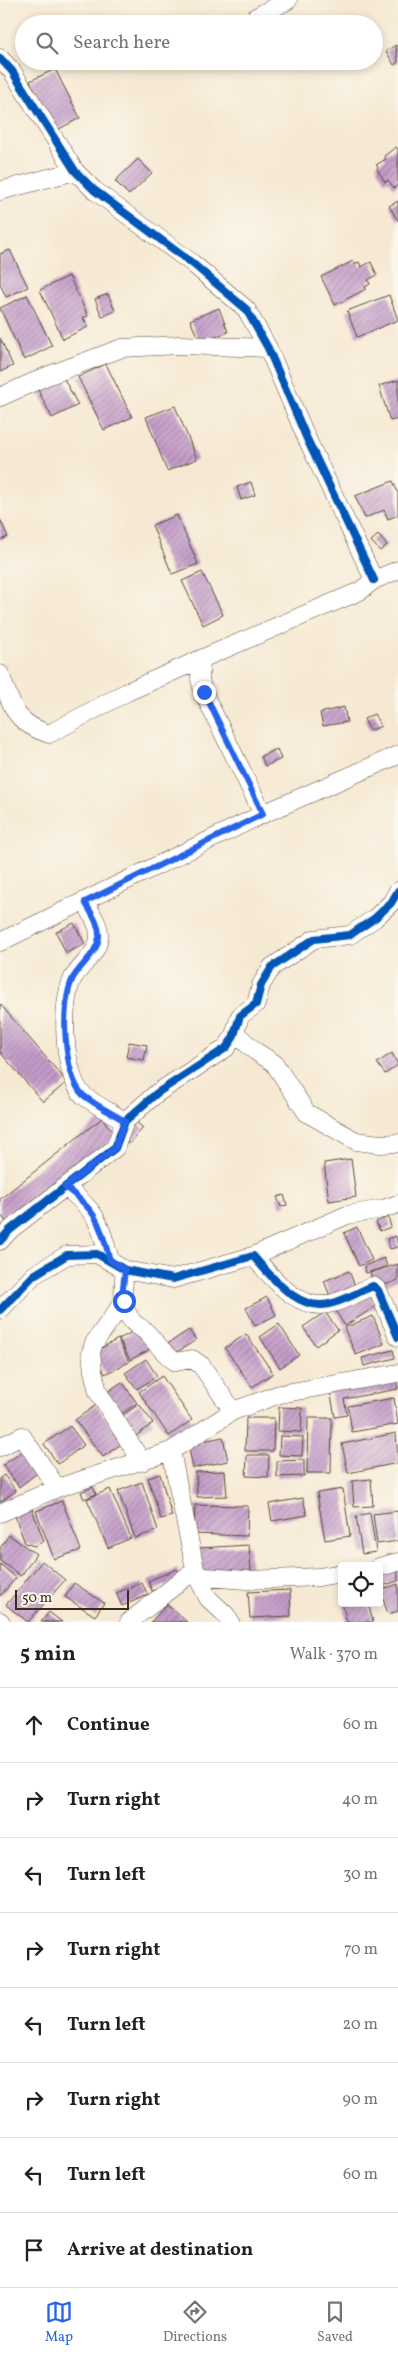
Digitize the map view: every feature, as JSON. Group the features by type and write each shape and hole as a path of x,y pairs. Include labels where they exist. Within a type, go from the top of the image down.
{"street":[{"path":"260,15 288,0"},
{"path":"0,58 12,71 75,171 94,190 192,263 246,309 268,348 307,439 374,580"},
{"path":"0,191 75,171"},
{"path":"0,397 47,376 122,348 179,345 268,348"},
{"path":"0,674 16,714 32,728 49,734 127,692 360,591 374,580 398,570"},
{"path":"201,659 200,679 204,692 263,814"},
{"path":"0,942 263,814 398,754"},
{"path":"0,1241 10,1230 115,1148 125,1121 157,1093 226,1048 235,1033 240,1016 256,1004 261,985 272,967 314,940 350,934 375,918 391,904 398,891"},
{"path":"85,902 98,926 99,937 96,949 73,979 67,997 66,1056 75,1085 84,1095 125,1121"},
{"path":"235,1033 255,1051 274,1063 307,1113 356,1141 380,1144 398,1143"},
{"path":"65,1187 86,1203 98,1219 110,1260"},
{"path":"0,1310 34,1276 67,1255 97,1254 125,1270 174,1279 253,1256 347,1215 398,1204"},
{"path":"253,1256 280,1286 302,1300 321,1305 333,1303 373,1286 378,1290 398,1337"},
{"path":"125,1270 122,1296 126,1313 145,1329 168,1356 176,1362 192,1359 201,1364 233,1411"},
{"path":"124,1301 94,1342 91,1352 93,1372 98,1392 142,1462"},
{"path":"0,1513 57,1488 142,1462 171,1450 233,1411 280,1394 398,1373"},
{"path":"0,1447 22,1436 57,1488"},
{"path":"171,1450 196,1574 208,1598 226,1615 230,1622"},
{"path":"383,1565 398,1562"},
{"path":"129,1622 187,1576 196,1574 205,1577 247,1580 319,1577 338,1574"}],"building":[{"path":"396,45 398,62 394,65 386,51"},
{"path":"56,70 80,118 55,131 30,81"},
{"path":"396,147 398,150 398,185 394,188 388,180 385,182 376,165 386,159 384,156"},
{"path":"138,159 152,173 129,195 115,181"},
{"path":"398,201 398,221 389,206"},
{"path":"10,250 28,287 6,297 0,284 0,254"},
{"path":"353,261 354,264 359,262 361,267 371,262 377,275 368,280 370,284 365,287 366,289 335,305 321,277"},
{"path":"69,276 88,316 83,318 88,327 63,339 40,290"},
{"path":"108,294 115,311 102,317 95,299"},
{"path":"27,295 52,346 24,360 0,308"},
{"path":"389,295 398,320 357,337 347,311"},
{"path":"219,308 228,332 200,343 190,320"},
{"path":"0,338 13,366 0,372"},
{"path":"106,364 132,417 104,430 78,377"},
{"path":"63,377 78,405 52,418 38,390"},
{"path":"398,380 398,419 390,421 379,386"},
{"path":"175,406 197,459 167,471 146,417"},
{"path":"393,481 398,493 398,515 388,519 384,510 365,518 355,496"},
{"path":"251,482 255,495 241,500 237,487"},
{"path":"177,515 198,564 172,574 152,525"},
{"path":"0,519 8,537 0,540"},
{"path":"378,535 387,545 380,551 371,541"},
{"path":"202,572 223,615 203,625 182,581"},
{"path":"344,707 347,722 323,726 320,713"},
{"path":"374,714 381,726 370,731 364,719"},
{"path":"277,749 281,759 265,766 261,756"},
{"path":"74,923 85,944 66,953 56,932"},
{"path":"0,1004 67,1082 43,1102 0,1052"},
{"path":"129,1042 147,1045 144,1060 126,1057"},
{"path":"392,1053 398,1065 385,1074 377,1063"},
{"path":"102,1118 117,1137 8,1224 0,1214 0,1199"},
{"path":"134,1120 143,1128 129,1144 120,1136"},
{"path":"351,1159 356,1197 329,1201 324,1163"},
{"path":"284,1195 287,1205 281,1207 277,1197"},
{"path":"388,1217 391,1227 380,1231 376,1222"},
{"path":"357,1227 372,1260 359,1266 344,1233"},
{"path":"396,1236 398,1247 390,1249 387,1239"},
{"path":"384,1258 387,1266 366,1273 364,1266"},
{"path":"398,1264 398,1280 388,1284 374,1283 370,1273"},
{"path":"349,1271 357,1291 332,1301 324,1281"},
{"path":"367,1291 376,1306 345,1326 335,1310"},
{"path":"267,1297 276,1315 255,1326 246,1308"},
{"path":"325,1312 338,1330 316,1346 303,1327"},
{"path":"373,1316 384,1344 356,1355 344,1328"},
{"path":"279,1324 299,1355 280,1368 260,1337"},
{"path":"138,1329 149,1350 130,1360 119,1339"},
{"path":"189,1330 196,1340 171,1356 164,1346"},
{"path":"246,1334 273,1373 252,1387 225,1348"},
{"path":"118,1339 129,1362 105,1374 94,1352"},
{"path":"393,1350 395,1358 364,1366 362,1358"},
{"path":"146,1359 157,1376 137,1389 125,1373"},
{"path":"162,1376 192,1420 169,1436 139,1392"},
{"path":"396,1378 398,1389 344,1399 347,1415 335,1417 330,1390"},
{"path":"122,1382 137,1403 118,1416 103,1395"},
{"path":"394,1398 398,1424 352,1432 348,1406"},
{"path":"139,1404 153,1423 132,1439 117,1419"},
{"path":"96,1405 124,1442 103,1457 75,1420"},
{"path":"279,1407 302,1408 301,1432 278,1431"},
{"path":"246,1418 274,1418 273,1451 245,1451"},
{"path":"308,1418 332,1418 331,1473 307,1473"},
{"path":"70,1426 84,1445 58,1464 44,1444"},
{"path":"396,1433 398,1463 348,1473 342,1444"},
{"path":"280,1436 303,1437 302,1456 279,1455"},
{"path":"223,1437 228,1461 193,1468 188,1444"},
{"path":"25,1450 40,1471 19,1487 3,1465"},
{"path":"247,1455 269,1455 268,1477 246,1476"},
{"path":"304,1460 304,1476 277,1477 277,1461"},
{"path":"225,1471 227,1496 197,1497 196,1472"},
{"path":"160,1474 172,1516 161,1519 148,1478"},
{"path":"4,1475 16,1491 0,1502 0,1478"},
{"path":"371,1479 373,1506 354,1507 352,1481"},
{"path":"142,1482 158,1530 135,1538 118,1491"},
{"path":"93,1487 96,1494 84,1499 81,1492"},
{"path":"110,1489 131,1538 108,1548 87,1499"},
{"path":"343,1489 350,1536 325,1540 317,1493"},
{"path":"303,1498 307,1515 272,1521 269,1504"},
{"path":"62,1501 81,1550 54,1559 36,1511"},
{"path":"195,1505 248,1506 247,1536 194,1534"},
{"path":"32,1509 44,1541 34,1546 25,1543 15,1516"},
{"path":"398,1511 398,1541 377,1544 373,1514"},
{"path":"370,1513 376,1552 362,1554 356,1516"},
{"path":"9,1535 36,1554 21,1576 0,1561 0,1548"},
{"path":"249,1545 251,1571 200,1573 199,1548"},
{"path":"42,1561 65,1580 28,1622 6,1605"},
{"path":"0,1564 16,1578 0,1596"},
{"path":"398,1565 398,1581 383,1586 383,1569"},
{"path":"177,1569 181,1579 152,1591 148,1581"},
{"path":"74,1583 104,1603 95,1616 65,1597"},
{"path":"142,1583 148,1595 122,1606 116,1593"},
{"path":"398,1584 398,1611 388,1614 383,1599 383,1589"},
{"path":"290,1590 291,1616 250,1618 248,1592"},
{"path":"167,1604 187,1622 151,1622"},
{"path":"343,1607 369,1607 373,1622 347,1622"},
{"path":"49,1612 62,1622 41,1622"}],"cycle path":[{"path":"0,58 12,71 75,171 94,190 192,263 246,309 268,348 307,439 374,580"},
{"path":"0,1241 10,1230 115,1148 125,1121 157,1093 226,1048 233,1038 240,1016 256,1004 261,985 272,967 314,939 350,935 375,918 391,903 398,891"},
{"path":"0,1310 34,1275 67,1255 97,1254 125,1270 173,1279 253,1256 287,1292 309,1303 321,1305 333,1303 373,1286 378,1290 398,1337"}],"route":[{"path":"124,1301 122,1296 125,1270 110,1260 98,1219 86,1203 65,1187 115,1148 125,1121 84,1095 75,1085 66,1056 67,997 73,979 96,949 99,937 98,926 85,902 263,814 204,692"}]}
